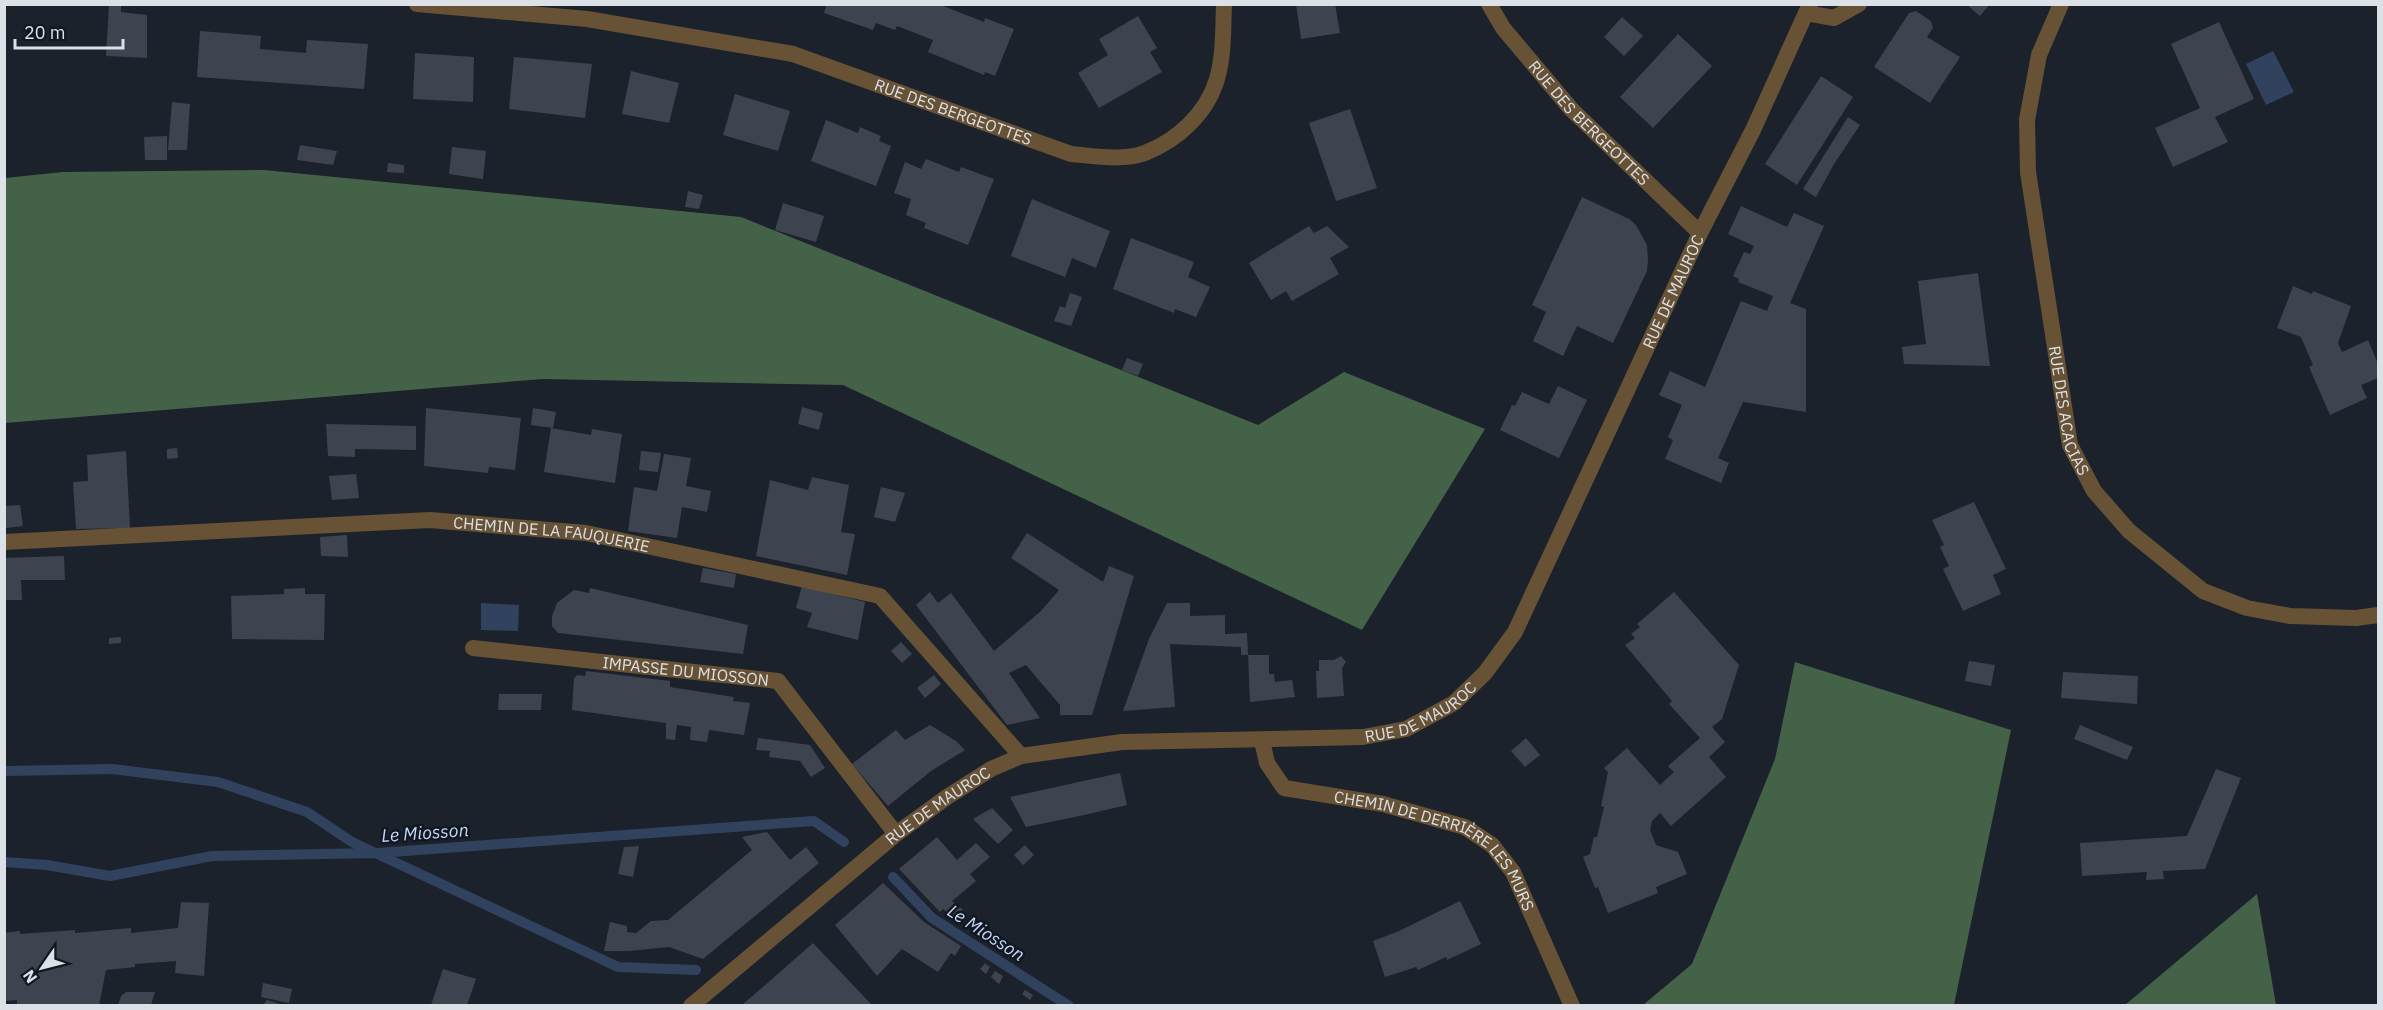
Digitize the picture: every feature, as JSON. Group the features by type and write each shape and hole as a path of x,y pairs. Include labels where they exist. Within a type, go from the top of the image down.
{"street":[{"name":"RUE DES BERGEOTTES","path":"417,4 588,12 793,54 1071,154 1109,157 1144,153 1180,134 1205,105 1217,80 1222,56 1224,4"},
{"name":"RUE DES BERGEOTTES","path":"1489,4 1503,28 1571,109 1700,233"},
{"path":"1808,9 1834,18 1859,4"},
{"name":"RUE DES ACACIAS","path":"2061,4 2039,56 2027,120 2028,172 2070,445 2094,491 2129,531 2203,591 2247,608 2290,616 2356,618 2379,615"},
{"name":"RUE DE MAUROC","path":"691,1005 896,834 991,769 1021,756 1122,742 1262,741 1363,737 1406,729 1454,703 1485,673 1515,632 1700,233 1753,130 1808,9"},
{"name":"CHEMIN DE LA FAUQUERIE","path":"4,542 430,520 597,536 880,596 1021,756"},
{"name":"IMPASSE DU MIOSSON","path":"473,648 778,681 896,834"},
{"name":"CHEMIN DE DERRIÈRE LES MURS","path":"1262,741 1267,763 1284,788 1383,804 1465,827 1492,845 1513,872 1572,1005"}],"green space":[{"path":"264,170 741,217 1258,425 1344,372 1485,429 1362,630 843,385 543,379 5,423 5,178 63,172"},
{"path":"1795,662 2011,730 1954,1005 1643,1005 1692,964 1775,759"},
{"path":"2257,894 2276,1005 2125,1005"}],"water":[{"path":"2273,51 2294,92 2266,105 2246,64"},
{"path":"481,603 519,605 518,631 481,630"}],"building":[{"path":"109,4 121,4 121,12 147,15 147,58 106,56"},
{"path":"827,4 938,4 984,22 985,18 1014,29 995,76 985,72 984,75 928,52 933,40 897,26 895,30 876,23 873,30 824,13"},
{"path":"1296,4 1335,4 1340,33 1301,39"},
{"path":"1966,4 1990,4 1980,16"},
{"path":"1916,11 1931,21 1933,28 1927,37 1960,57 1930,103 1874,67 1909,13"},
{"path":"1138,16 1157,48 1150,52 1162,72 1099,108 1078,73 1108,55 1099,39"},
{"path":"1622,17 1643,36 1624,56 1604,37"},
{"path":"2219,22 2254,99 2215,117 2228,142 2173,167 2155,128 2200,108 2171,44"},
{"path":"200,31 261,36 260,49 306,53 307,40 368,44 364,89 197,77"},
{"path":"1678,34 1712,66 1653,128 1620,97"},
{"path":"415,53 474,57 473,102 413,99"},
{"path":"514,57 592,64 585,118 509,109"},
{"path":"631,71 679,83 669,123 622,114"},
{"path":"1821,76 1853,97 1797,185 1765,164"},
{"path":"735,94 790,111 778,151 723,135"},
{"path":"172,102 190,104 187,150 168,150"},
{"path":"1350,109 1377,188 1336,201 1309,123"},
{"path":"1848,117 1860,125 1834,164 1816,197 1803,189"},
{"path":"826,120 858,133 860,127 881,136 879,141 891,146 876,186 811,161"},
{"path":"167,136 167,160 145,160 144,137"},
{"path":"300,145 337,151 333,165 297,160"},
{"path":"452,147 486,151 483,179 449,174"},
{"path":"926,159 959,172 961,167 994,179 968,245 924,228 926,223 906,215 911,199 894,193 905,162 921,169"},
{"path":"388,163 404,165 404,173 387,172"},
{"path":"688,191 703,195 699,209 685,207"},
{"path":"1582,197 1629,219 1636,225 1647,245 1647,271 1613,343 1577,326 1563,356 1533,341 1546,312 1532,305"},
{"path":"1032,199 1110,231 1096,268 1072,258 1065,277 1011,256"},
{"path":"783,203 824,216 816,242 775,230"},
{"path":"1741,206 1787,227 1794,213 1824,226 1790,303 1806,309 1806,412 1743,402 1718,458 1729,463 1721,483 1665,459 1673,440 1668,437 1682,405 1659,395 1670,371 1705,387 1741,301 1767,311 1773,296 1738,282 1739,279 1733,276 1744,252 1750,254 1754,246 1728,234"},
{"path":"1309,226 1314,233 1327,226 1349,247 1330,258 1339,274 1292,301 1286,291 1271,300 1249,263"},
{"path":"1131,238 1194,262 1188,277 1210,287 1196,317 1175,309 1174,313 1113,289"},
{"path":"1978,273 1990,366 1904,364 1902,347 1926,344 1918,281"},
{"path":"2293,286 2351,306 2338,343 2342,352 2368,340 2378,364 2378,378 2361,385 2367,398 2330,415 2309,367 2313,365 2301,337 2277,328"},
{"path":"1070,293 1082,297 1071,326 1054,321 1060,306 1065,308"},
{"path":"1127,358 1143,364 1138,376 1122,370"},
{"path":"1558,386 1587,400 1559,458 1500,430 1512,405 1515,406 1522,392 1549,404"},
{"path":"802,407 823,413 819,430 798,424"},
{"path":"426,408 521,418 515,470 489,467 488,473 424,466"},
{"path":"533,408 556,412 553,428 531,425"},
{"path":"326,424 416,426 416,450 355,449 355,457 328,456"},
{"path":"551,428 591,435 592,429 622,434 615,483 544,472"},
{"path":"177,448 178,458 167,459 167,449"},
{"path":"126,451 130,528 76,529 73,482 88,481 87,455"},
{"path":"641,451 661,453 658,472 639,470"},
{"path":"664,454 691,458 686,486 711,491 707,512 682,507 677,538 628,531 634,487 657,491"},
{"path":"356,474 359,498 332,500 329,476"},
{"path":"812,477 849,485 841,532 855,534 847,575 756,556 770,480 808,490"},
{"path":"881,487 905,493 895,522 874,517"},
{"path":"1974,502 2006,569 1993,575 2001,594 1963,611 1943,569 1949,566 1940,547 1944,545 1932,520"},
{"path":"20,505 23,526 6,528 5,506"},
{"path":"1027,533 1103,582 1109,566 1134,576 1092,715 1060,715 1060,705 1026,665 1009,673 1040,718 1007,725 916,605 930,592 938,603 951,593 994,651 1041,611 1059,590 1011,558"},
{"path":"347,535 348,557 321,556 320,537"},
{"path":"64,556 65,580 21,580 22,600 4,600 4,558"},
{"path":"703,568 736,574 734,588 700,582"},
{"path":"802,586 865,602 858,640 807,627 812,613 796,608"},
{"path":"305,588 305,594 325,594 324,640 232,639 231,596 284,594 284,589"},
{"path":"590,588 748,625 743,654 558,633 552,626 552,616 557,603 574,590 589,593"},
{"path":"1674,592 1739,665 1722,719 1712,727 1725,742 1709,757 1726,777 1671,826 1660,813 1652,821 1650,830 1656,845 1678,852 1687,874 1656,887 1658,893 1608,913 1583,857 1590,854 1594,837 1597,837 1604,807 1601,806 1608,772 1604,768 1627,748 1660,785 1674,772 1668,766 1700,738 1669,704 1672,701 1625,645 1635,638 1631,634 1640,627 1637,624"},
{"path":"1167,603 1190,603 1190,616 1225,615 1225,634 1247,633 1248,655 1241,655 1241,647 1170,644 1175,707 1123,711 1149,639"},
{"path":"121,637 121,643 109,644 109,638"},
{"path":"901,642 912,654 902,663 891,651"},
{"path":"1248,655 1269,655 1269,674 1274,674 1275,682 1292,680 1295,697 1250,702"},
{"path":"1341,656 1346,662 1342,668 1344,696 1317,698 1316,671 1319,671 1319,660 1334,660"},
{"path":"1969,661 1995,665 1991,686 1965,681"},
{"path":"586,671 670,681 670,687 734,697 733,701 750,703 744,735 709,730 707,742 690,740 691,727 677,725 675,740 666,739 666,723 572,710 574,679 577,675 585,676"},
{"path":"2063,672 2138,676 2137,704 2061,698"},
{"path":"934,675 941,684 925,698 917,688"},
{"path":"499,694 542,694 541,710 498,710"},
{"path":"930,725 956,741 965,750 931,771 888,806 852,764 896,730 905,740"},
{"path":"2080,725 2133,747 2127,760 2074,739"},
{"path":"758,738 810,745 825,768 811,777 800,761 769,757 770,751 756,750"},
{"path":"1526,738 1540,755 1525,767 1511,751"},
{"path":"2216,769 2241,778 2205,869 2163,871 2164,879 2146,880 2147,872 2082,876 2080,843 2187,836"},
{"path":"1120,773 1127,805 1084,815 1026,827 1010,797"},
{"path":"992,808 1013,830 998,844 973,819"},
{"path":"767,832 790,860 806,847 819,863 703,959 669,947 604,951 610,922 627,926 627,932 636,933 651,921 668,920 752,850 742,837"},
{"path":"937,837 957,860 976,843 990,857 970,874 976,881 952,901 963,910 955,918 943,909 940,912 899,869"},
{"path":"1025,845 1034,855 1023,865 1014,855"},
{"path":"639,846 633,877 618,874 624,847"},
{"path":"883,883 924,922 961,946 955,956 951,953 938,972 902,949 877,976 835,925"},
{"path":"1460,901 1481,944 1447,960 1446,957 1418,970 1416,967 1385,977 1373,941"},
{"path":"181,902 209,903 204,976 175,973 176,961 135,964 135,967 106,970 99,1005 23,1005 17,1004 17,1000 4,1001 4,933 75,930 75,933 131,928 131,933 178,928"},
{"path":"813,943 872,1005 742,1005 757,992"},
{"path":"985,963 990,967 986,974 980,969"},
{"path":"443,969 476,979 467,1005 431,1005"},
{"path":"995,971 1003,976 999,984 991,977"},
{"path":"263,983 292,989 289,1003 261,997"},
{"path":"1025,990 1033,995 1030,1000 1022,994"},
{"path":"126,992 155,992 151,1005 118,1005 121,996"},
{"path":"267,1000 283,1005 263,1005"}],"waterway":[{"path":"4,771 112,769 218,782 307,812 352,842 618,967 696,970"},
{"name":"Le Miosson","path":"4,862 47,865 110,876 212,856 378,853 814,821 844,842"},
{"name":"Le Miosson","path":"893,877 932,918 1069,1006"}]}
